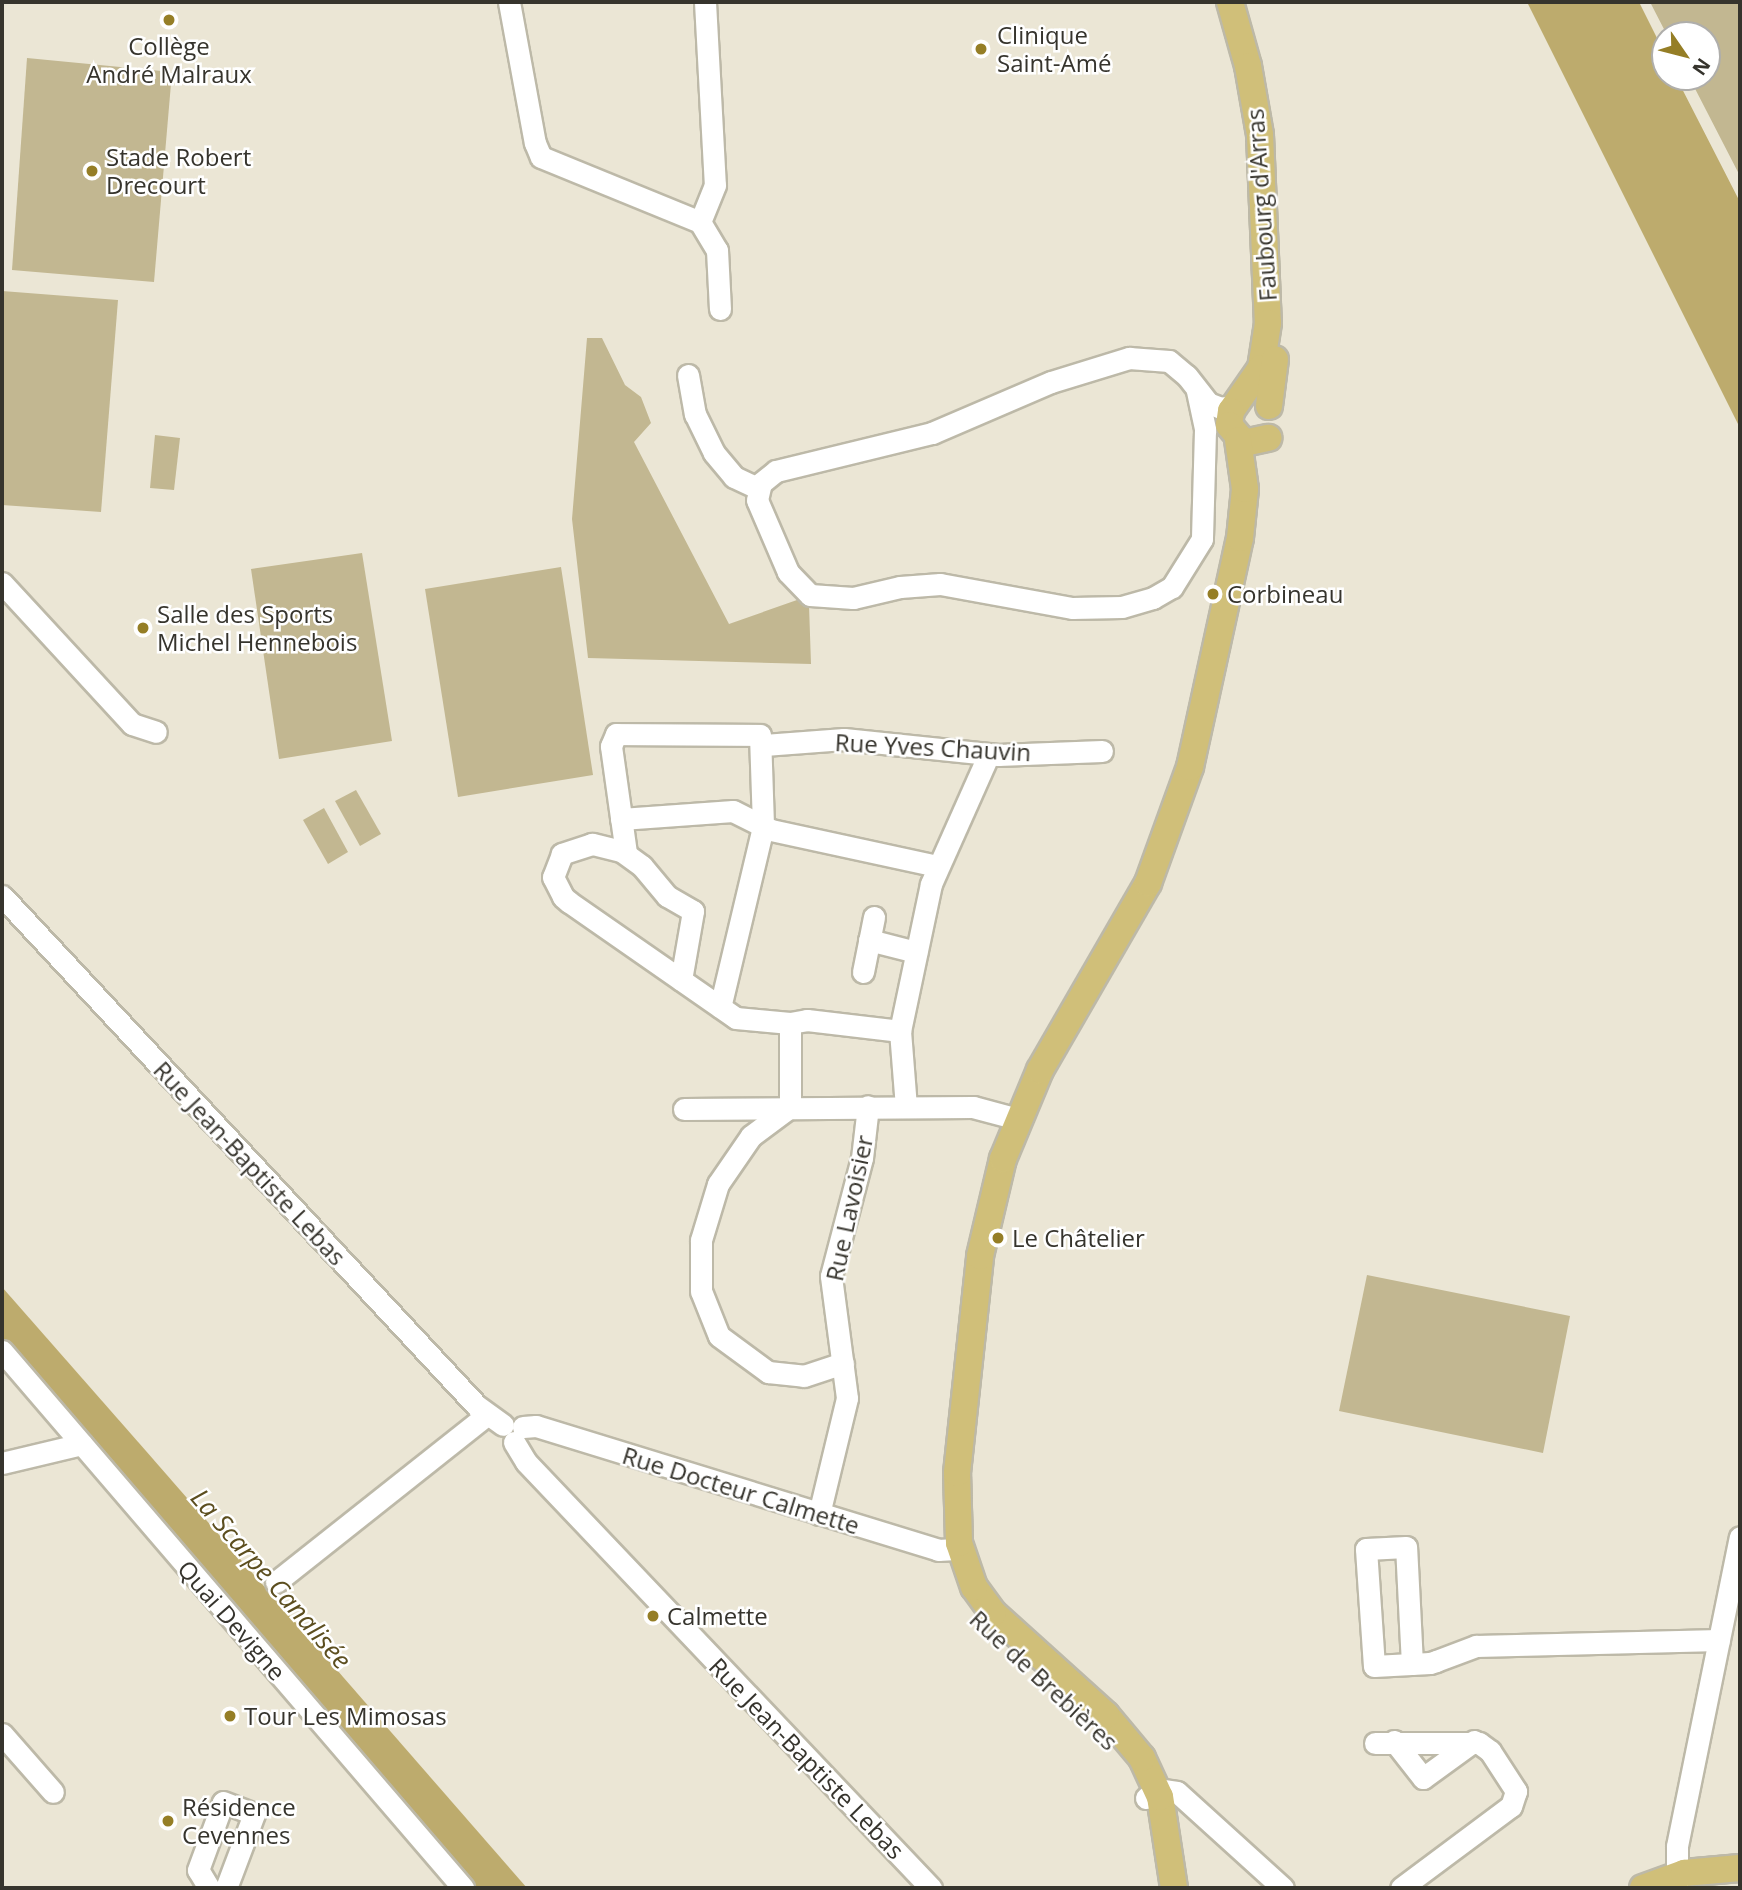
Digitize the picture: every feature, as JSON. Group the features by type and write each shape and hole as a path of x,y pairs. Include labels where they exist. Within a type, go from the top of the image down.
{"main road":[{"name":"Faubourg d'Arras","path":"1230,2 1258,121 1268,301 1263,361 1237,404"},
{"name":"Faubourg d'Arras","path":"1246,2 1275,164 1280,301 1269,405"},
{"path":"953,1550 957,1473 983,1235 1018,1119 1053,1045 1133,912 1168,834 1191,767 1259,455 1275,422 1269,405 1256,399 1237,404 1229,421 1236,437 1245,489 1240,538"},
{"path":"1236,437 1255,444 1268,438"},
{"name":"Rue de Brebières","path":"953,1550 988,1608 1118,1727 1142,1758 1172,1888"},
{"path":"1643,1888 1740,1867"}],"street":[{"path":"509,2 535,143 541,157 700,222 717,250 720,309"},
{"path":"700,222 715,185 705,2"},
{"path":"1197,391 1204,418 1206,521 1189,566 1161,595 1105,610 1063,607 940,584 900,587 853,598 810,595 785,565 760,510 758,488 768,475 784,468 932,433 1051,382 1129,358 1169,361 1212,406 1237,404"},
{"path":"688,375 699,424 714,453 734,477 758,488"},
{"path":"1204,449 1216,432 1236,437"},
{"path":"2,583 132,724 156,732"},
{"path":"626,853 611,746 620,731 760,735 764,745 763,827 720,1007"},
{"name":"Rue Yves Chauvin","path":"764,745 853,739 989,754 1102,751"},
{"path":"906,1107 900,1031 916,952 937,866 989,754"},
{"path":"621,819 733,811 763,827 937,866"},
{"path":"681,980 693,911 661,892 626,853 598,845 571,848 556,864 556,887 569,902 681,980 720,1007 741,1020 790,1023 807,1020 900,1031"},
{"name":"Rue Jean-Baptiste Lebas","path":"2,896 507,1427 526,1462 931,1888"},
{"path":"863,972 874,917"},
{"path":"869,940 916,952"},
{"path":"790,1023 790,1107"},
{"path":"790,1107 751,1136 718,1184 701,1240 701,1291 719,1336 768,1372 804,1376 843,1363"},
{"name":"Rue Lavoisier","path":"819,1514 843,1425 847,1387 831,1276 859,1171 868,1107"},
{"path":"684,1109 973,1107 1018,1119"},
{"name":"Quai Devigne","path":"2,1352 463,1888"},
{"path":"276,1581 507,1427"},
{"name":"Rue Docteur Calmette","path":"507,1427 539,1427 819,1514 953,1550"},
{"path":"2,1463 82,1444"},
{"path":"1676,1882 1740,1537"},
{"path":"1412,1664 1406,1546 1366,1549 1374,1667 1412,1664 1436,1661 1476,1646 1719,1640"},
{"path":"2,1734 53,1792"},
{"path":"1401,1888 1514,1801 1515,1786 1490,1751 1474,1741 1384,1742 1423,1778 1474,1741"},
{"path":"1152,1793 1171,1789 1182,1796 1283,1888"},
{"path":"209,1888 198,1870 223,1802 254,1814 226,1888"}],"shaded area":[{"path":"1527,2 1639,2 1651,26 1651,91 1683,91 1740,202 1740,428"},
{"path":"1650,2 1740,2 1740,176 1696,91 1721,91 1721,21 1660,21"},
{"name":"Stade Robert Drecourt","path":"27,58 172,72 154,282 12,270"},
{"path":"2,291 118,300 101,512 2,505"},
{"path":"587,338 602,338 625,385 641,397 651,423 634,442 729,624 797,600 809,605 811,664 588,658 572,519"},
{"path":"155,435 180,438 174,490 150,488"},
{"path":"362,553 392,741 279,759 251,569"},
{"path":"561,567 593,775 458,797 425,589"},
{"path":"356,790 381,834 360,846 335,801"},
{"path":"324,808 348,852 328,864 303,820"},
{"path":"1367,1275 1570,1316 1543,1453 1339,1411"},
{"path":"2,1287 527,1888 478,1888 2,1339"}],"place":[{"name":"Collège André Malraux","path":"169,20"},
{"name":"Clinique Saint-Amé","path":"981,49"},
{"name":"Stade Robert Drecourt","path":"92,171"},
{"name":"Corbineau","path":"1213,594"},
{"name":"Salle des Sports Michel Hennebois","path":"143,628"},
{"name":"Le Châtelier","path":"998,1238"},
{"name":"Calmette","path":"653,1616"},
{"name":"Tour Les Mimosas","path":"230,1716"},
{"name":"Résidence Cevennes","path":"168,1821"}],"water label":[{"name":"La Scarpe Canalisée","path":"271,1579"}]}
